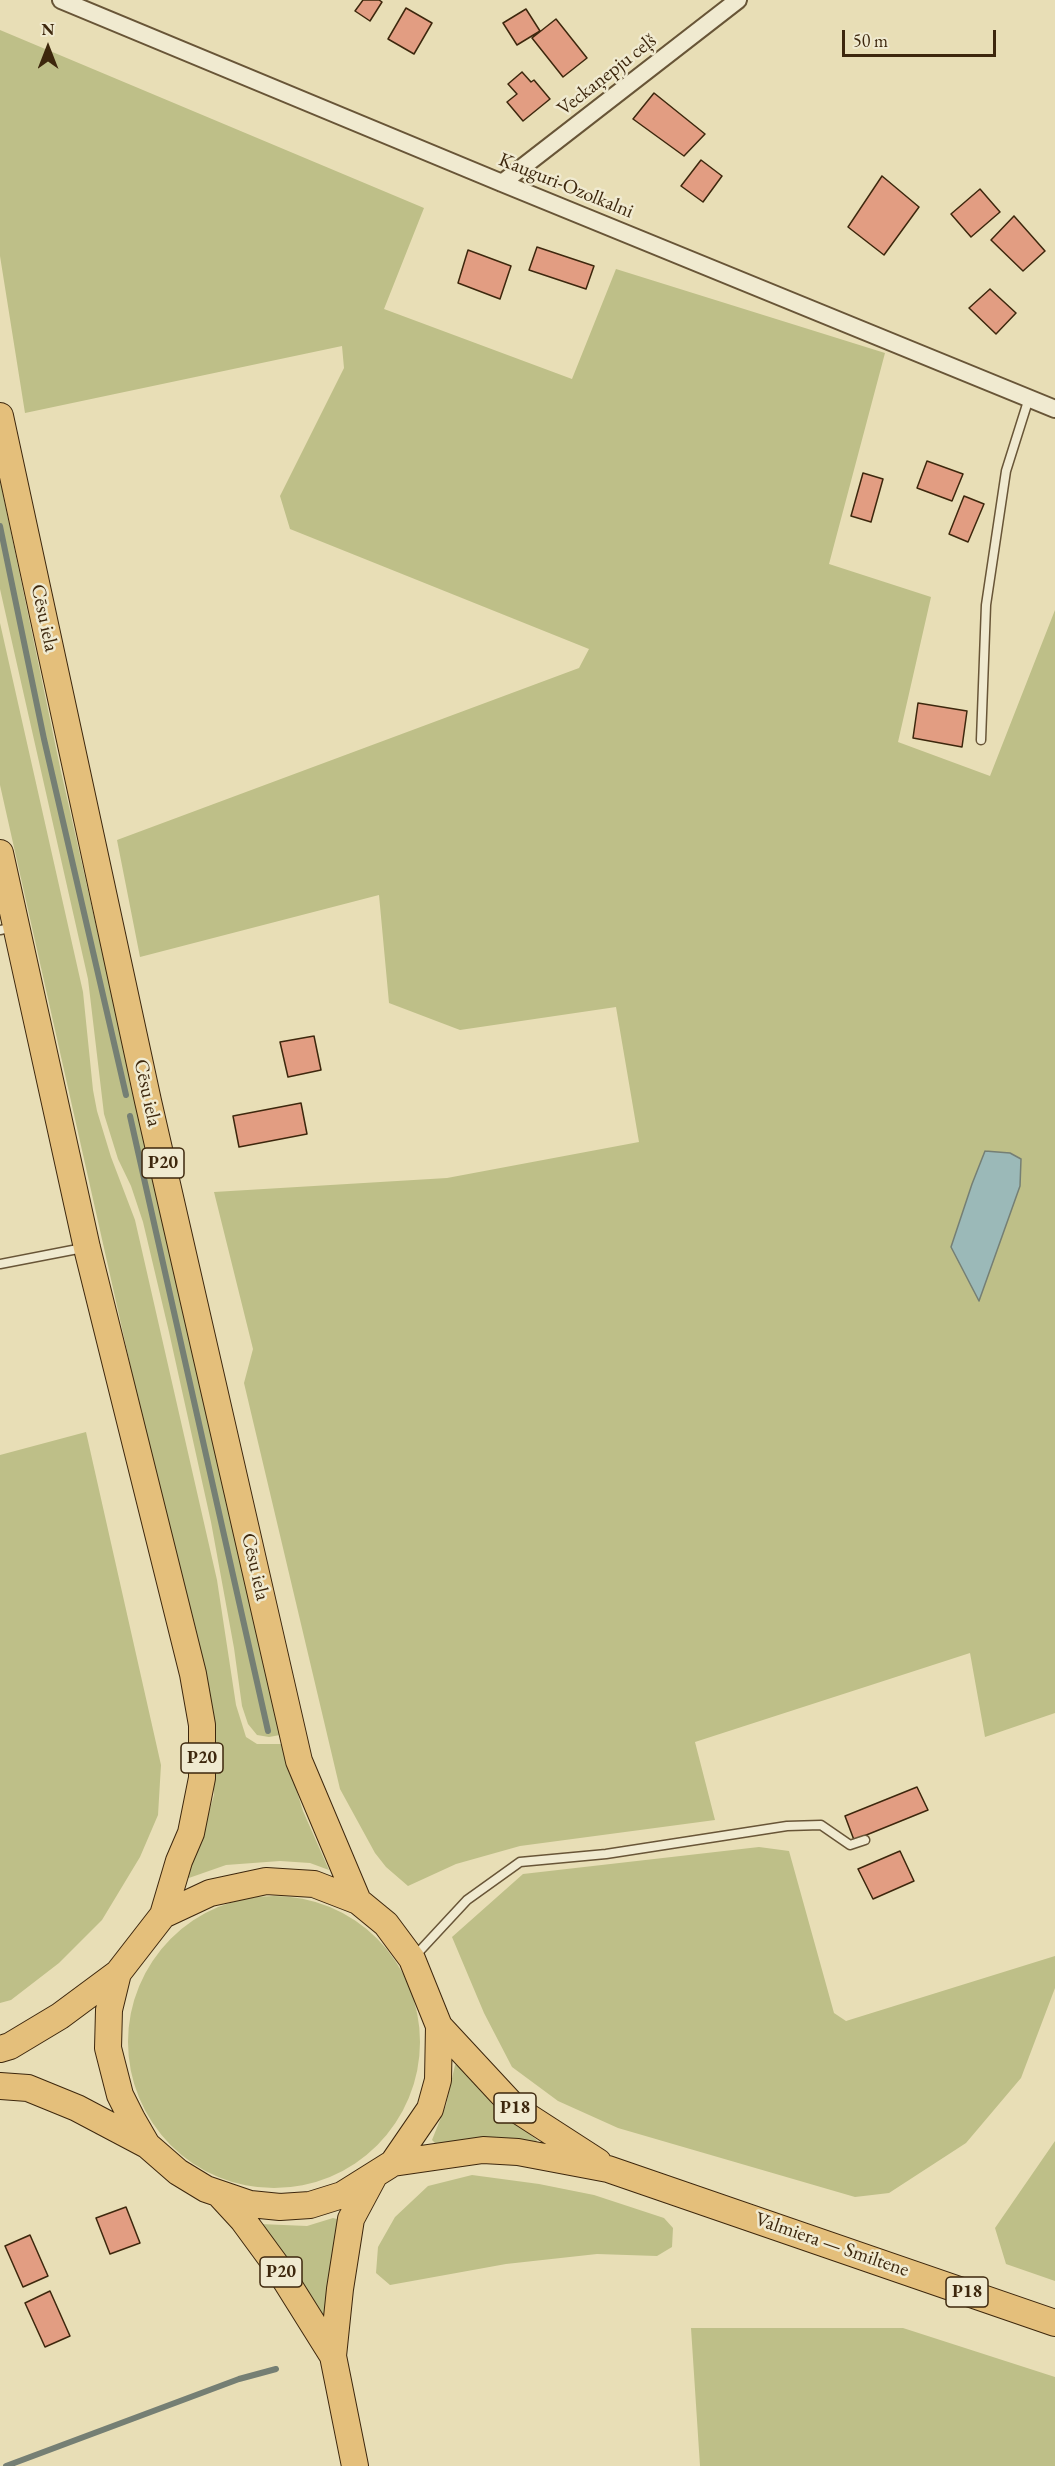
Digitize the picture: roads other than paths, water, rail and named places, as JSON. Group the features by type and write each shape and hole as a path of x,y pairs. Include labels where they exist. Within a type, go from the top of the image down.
{"main road":[{"name":"Cēsu iela","path":"0,416 148,1101 299,1761 358,1901"},
{"name":"P20","path":"0,853 9,928 193,1674 202,1725 202,1778 191,1833 179,1861 162,1915"},
{"name":"P18","path":"0,2049 10,2046 60,2016 118,1973 162,1915 210,1893 266,1881 314,1884 358,1901 386,1924 412,1959 439,2026 438,2080 430,2109 384,2169 342,2195 310,2205 280,2207 260,2205 220,2195 178,2172 147,2145 77,2108 28,2088 0,2086"},
{"name":"P18","path":"118,1973 109,2010 108,2048 120,2095 147,2145"},
{"name":"Valmiera — Smiltene","path":"439,2026 516,2109 608,2169"},
{"name":"Valmiera — Smiltene","path":"384,2169 483,2150 518,2152 608,2169 1055,2323"},
{"name":"P20","path":"355,2466 333,2356 351,2219 384,2169"},
{"name":"P20","path":"220,2195 243,2220 276,2265 333,2356"}],"street":[{"name":"Kauguri-Ozolkalni","path":"61,0 1055,409"},
{"name":"Veckaņepju ceļš","path":"502,183 738,0"}],"lane":[{"path":"981,740 986,605 1006,471 1029,398"},
{"path":"0,1264 87,1248"},
{"path":"412,1959 467,1900 520,1862 606,1854 787,1826 821,1825 850,1845 865,1840"}],"water":[{"path":"985,1151 1010,1153 1021,1159 1020,1186 979,1301 951,1247"}],"waterway":[{"path":"0,526 44,739 126,1095"},
{"path":"130,1116 268,1731"},
{"path":"6,2466 239,2379 276,2369"}]}
